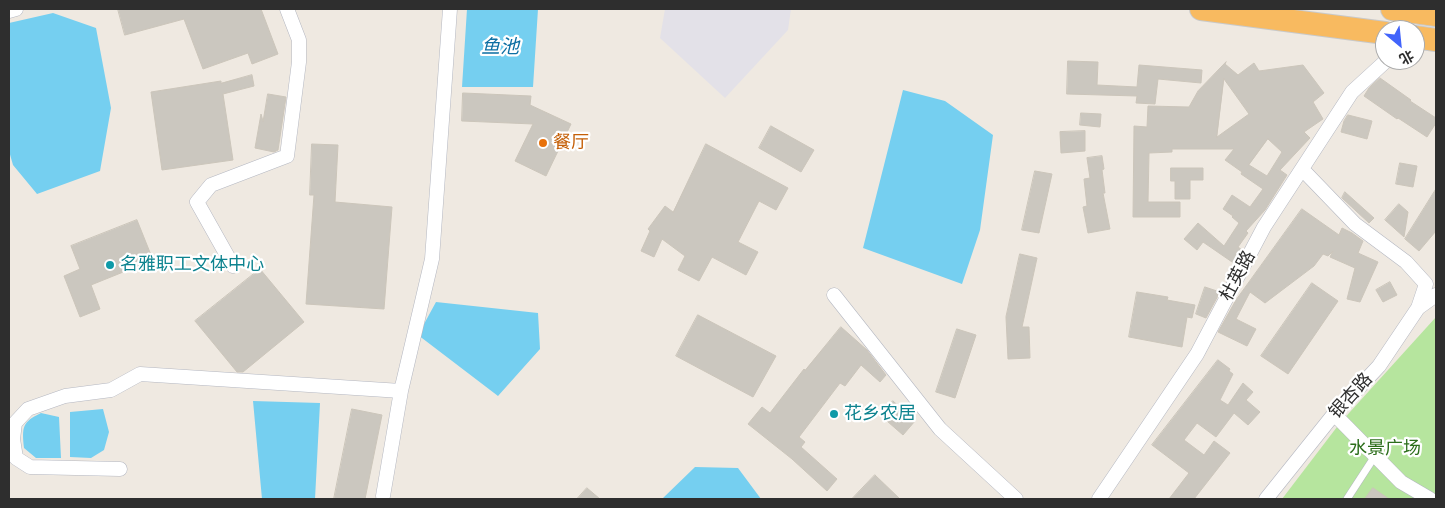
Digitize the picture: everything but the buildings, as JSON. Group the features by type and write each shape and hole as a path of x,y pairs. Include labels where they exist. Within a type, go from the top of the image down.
{"highway":[{"path":"1201,9 1375,32"},
{"path":"1392,9 1436,15"}],"street":[{"path":"9,11 16,9"},
{"path":"233,266 198,202 210,185 287,156 299,62 299,40 287,9"},
{"path":"383,496 401,391 432,259 450,9"},
{"name":"杜英路","path":"1099,499 1197,354 1264,227 1352,92 1376,70"},
{"path":"1302,169 1354,224 1406,262 1426,284 1418,308"},
{"path":"834,295 940,429 1016,499"},
{"name":"银杏路","path":"1266,499 1334,414 1379,366 1418,308 1436,295"},
{"path":"120,469 30,467 16,458 13,440 15,423 28,410 65,396 111,390 140,374 401,391"},
{"path":"1334,414 1400,482 1430,499"}],"lane":[{"path":"1347,499 1375,456"}],"shaded area":[{"path":"665,9 791,9 788,30 725,98 660,38"}],"green space":[{"name":"水景广场","path":"1436,317 1436,499 1282,499 1340,423"}],"water":[{"name":"鱼池","path":"467,9 538,9 533,87 462,87"},
{"path":"53,13 96,28 111,108 100,171 37,194 13,165 9,151 9,23"},
{"path":"903,90 945,101 993,135 980,230 962,284 863,248"},
{"path":"436,302 538,313 540,349 498,396 418,335"},
{"path":"253,401 320,403 315,499 262,499"},
{"path":"103,409 109,432 104,450 91,458 70,457 70,412"},
{"path":"41,413 59,417 61,458 36,458 24,448 23,430 30,419"},
{"path":"695,467 738,468 761,499 662,499"}],"place":[{"name":"餐厅","path":"543,143"},
{"name":"名雅职工文体中心","path":"110,265"},
{"name":"花乡农居","path":"834,414"}]}
